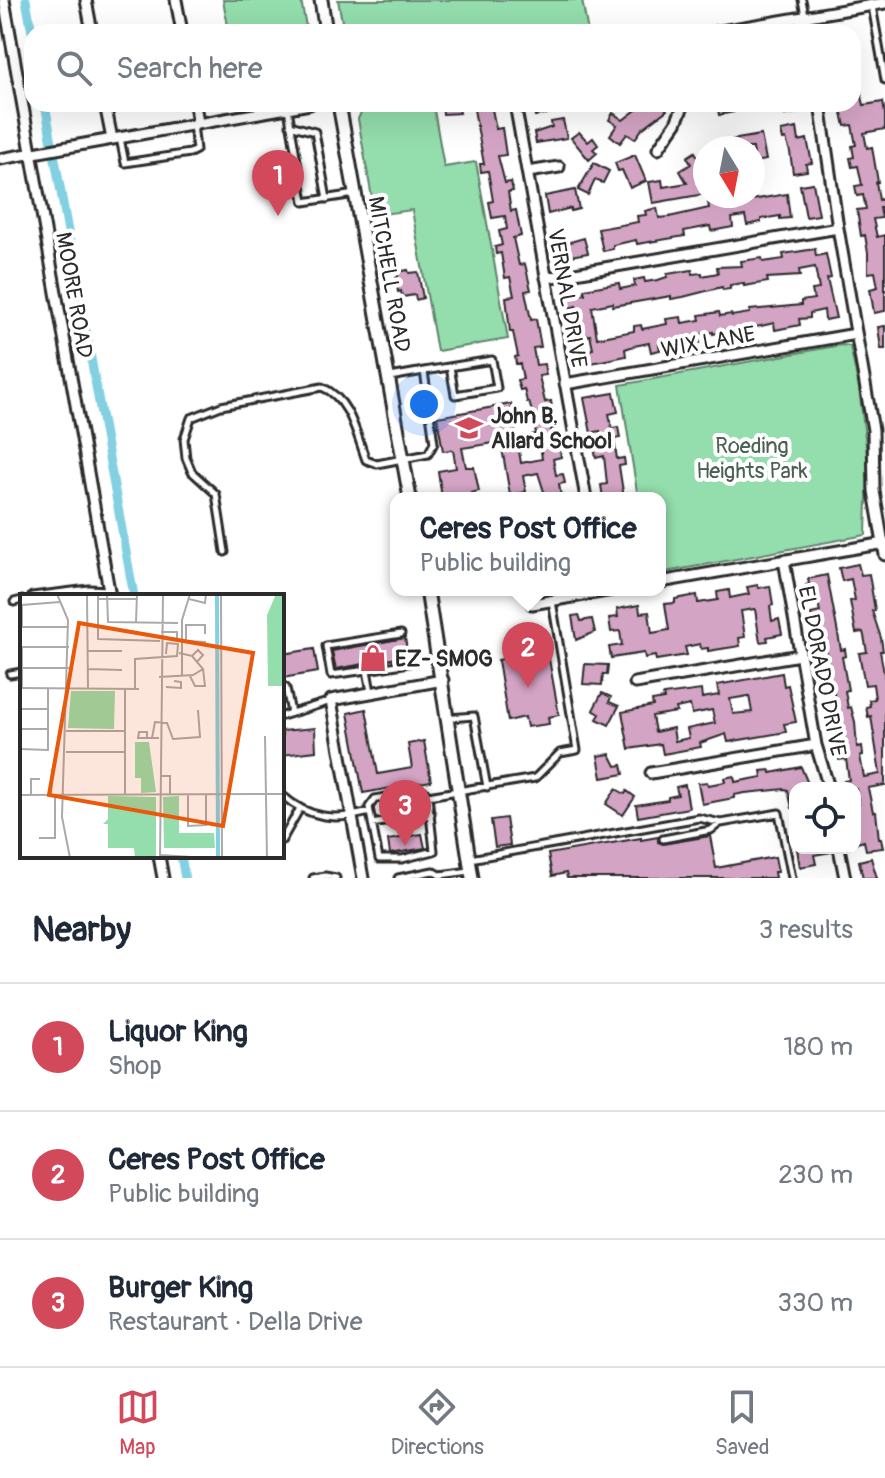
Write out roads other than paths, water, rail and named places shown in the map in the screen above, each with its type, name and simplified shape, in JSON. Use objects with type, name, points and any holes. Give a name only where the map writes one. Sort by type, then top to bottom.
[{"type":"street","name":"MOORE ROAD","points":[[4,0],[24,110]]},
{"type":"street","points":[[86,0],[90,24]]},
{"type":"street","points":[[176,0],[180,24]]},
{"type":"street","points":[[321,0],[325,24]]},
{"type":"street","points":[[760,24],[856,4],[885,3]]},
{"type":"street","points":[[805,16],[806,24]]},
{"type":"street","name":"MOORE ROAD","points":[[24,112],[109,593]]},
{"type":"street","points":[[108,112],[116,138]]},
{"type":"street","points":[[195,112],[195,124]]},
{"type":"street","points":[[0,159],[265,112]]},
{"type":"street","name":"MITCHELL ROAD","points":[[341,112],[409,492]]},
{"type":"street","name":"VERNAL DRIVE","points":[[517,112],[585,492]]},
{"type":"street","points":[[658,149],[681,112]]},
{"type":"street","points":[[821,112],[873,430],[874,491],[885,555]]},
{"type":"street","points":[[528,172],[559,167]]},
{"type":"street","points":[[546,278],[838,228]]},
{"type":"street","name":"WIX LANE","points":[[565,384],[856,334]]},
{"type":"street","points":[[666,581],[884,543]]},
{"type":"street","name":"EL DORADO DRIVE","points":[[784,560],[816,745],[827,782]]},
{"type":"street","points":[[428,596],[471,869]]},
{"type":"street","points":[[532,604],[575,596]]},
{"type":"street","points":[[635,683],[800,655]]},
{"type":"street","points":[[363,878],[331,700],[443,680]]},
{"type":"street","points":[[651,773],[816,745]]},
{"type":"street","points":[[840,854],[845,878]]},
{"type":"street","points":[[159,858],[163,878]]},
{"type":"lane","points":[[802,0],[805,16]]},
{"type":"lane","points":[[872,5],[885,80]]},
{"type":"lane","points":[[288,112],[304,202],[356,194]]},
{"type":"lane","points":[[116,138],[125,163],[180,155],[196,150],[195,124]]},
{"type":"lane","points":[[290,125],[315,132],[327,199]]},
{"type":"lane","points":[[389,377],[492,360],[497,388],[455,395],[450,367]]},
{"type":"lane","points":[[225,552],[216,494],[192,472],[186,458],[184,439],[191,418],[221,406],[322,387],[337,394],[366,460],[377,464],[428,454],[433,447],[424,371]]},
{"type":"lane","points":[[48,594],[89,589],[109,593]]},
{"type":"lane","points":[[14,602],[20,600]]},
{"type":"lane","points":[[428,796],[535,778],[560,753],[577,750],[551,600]]},
{"type":"lane","points":[[401,634],[326,646],[331,675],[409,663]]},
{"type":"lane","points":[[367,670],[371,693]]},
{"type":"lane","points":[[10,674],[20,672]]},
{"type":"lane","points":[[284,686],[291,713]]},
{"type":"lane","points":[[284,715],[331,700]]},
{"type":"lane","points":[[449,718],[474,716],[487,787]]},
{"type":"lane","points":[[423,790],[428,796],[434,851],[402,859],[379,859],[370,812],[369,807],[375,799],[423,790]]},
{"type":"lane","points":[[284,797],[299,810],[333,818],[370,812]]},
{"type":"lane","points":[[284,836],[299,810]]},
{"type":"lane","points":[[398,878],[433,871],[440,875],[471,869],[699,818],[721,823],[779,813],[792,878]]},
{"type":"lane","points":[[372,824],[431,814]]},
{"type":"lane","points":[[663,839],[711,830],[721,823]]},
{"type":"lane","points":[[313,878],[336,878]]},
{"type":"waterway","points":[[26,0],[30,24]]},
{"type":"waterway","points":[[46,112],[134,594]]},
{"type":"waterway","points":[[181,858],[185,878]]},
{"type":"place","name":"Liquor King","points":[[278,216]]},
{"type":"place","name":"John B. Allard School","points":[[469,428]]},
{"type":"place","name":"EZ- SMOG","points":[[373,658]]},
{"type":"place","name":"Ceres Post Office","points":[[528,688]]},
{"type":"place","name":"Burger King","points":[[405,846]]},
{"type":"park label","name":"Roeding Heights Park","points":[[752,458]]}]
